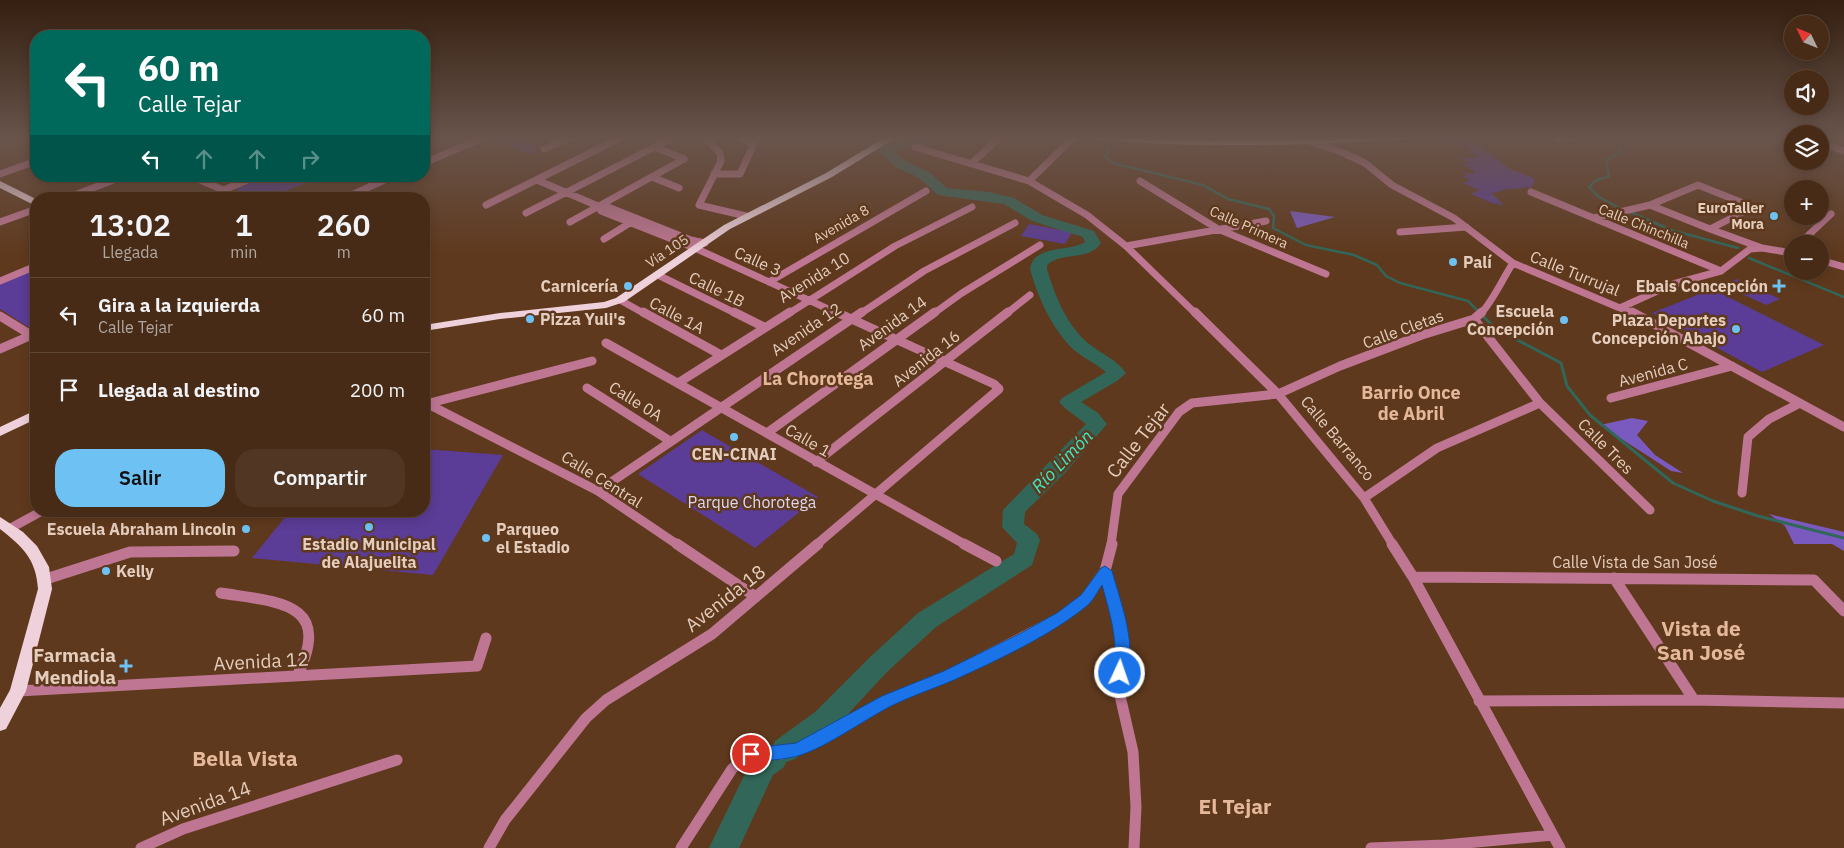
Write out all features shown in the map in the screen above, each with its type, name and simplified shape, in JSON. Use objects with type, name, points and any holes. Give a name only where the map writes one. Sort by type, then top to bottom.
[{"type":"main road","name":"Vía 105","points":[[430,327],[500,316],[606,304],[620,300],[746,216],[825,177]]},
{"type":"main road","points":[[0,184],[30,200]]},
{"type":"main road","points":[[0,432],[30,417]]},
{"type":"main road","points":[[0,724],[18,691],[45,589],[46,578],[39,558],[5,526]]},
{"type":"street","points":[[486,205],[544,177]]},
{"type":"street","points":[[526,213],[597,177]]},
{"type":"street","points":[[570,222],[652,177],[679,188]]},
{"type":"street","points":[[713,177],[699,206],[746,216]]},
{"type":"street","name":"Calle Barranco","points":[[1015,177],[1029,181],[1087,215],[1126,246],[1278,394],[1364,498],[1413,577],[1560,848]]},
{"type":"street","points":[[1029,181],[1033,177]]},
{"type":"street","name":"Calle Turrujal","points":[[1382,177],[1392,185],[1430,204],[1466,227],[1513,263],[1622,307],[1673,284],[1721,271],[1750,249],[1784,250]]},
{"type":"street","points":[[537,180],[598,206],[608,207],[638,218],[701,246]]},
{"type":"street","name":"Calle Primera","points":[[1140,181],[1218,229],[1326,274]]},
{"type":"street","points":[[82,192],[108,182]]},
{"type":"street","points":[[205,182],[228,192]]},
{"type":"street","points":[[219,192],[243,182]]},
{"type":"street","points":[[358,192],[380,182]]},
{"type":"street","points":[[1594,218],[1650,205],[1698,185],[1753,207],[1710,229]]},
{"type":"street","name":"Avenida 8","points":[[769,282],[926,191]]},
{"type":"street","name":"Calle Chinchilla","points":[[1531,192],[1721,271]]},
{"type":"street","points":[[1650,205],[1762,248]]},
{"type":"street","points":[[598,206],[601,211],[630,223],[701,246]]},
{"type":"street","name":"Avenida 10","points":[[678,383],[808,299],[895,246],[972,207]]},
{"type":"street","points":[[0,222],[30,211]]},
{"type":"street","points":[[1809,235],[1831,214]]},
{"type":"street","points":[[604,239],[638,218]]},
{"type":"street","points":[[1126,246],[1266,221]]},
{"type":"street","name":"Avenida 12","points":[[598,491],[718,407],[924,271],[1015,223]]},
{"type":"street","points":[[1400,232],[1466,227]]},
{"type":"street","name":"Avenida 14","points":[[767,433],[962,293],[1040,245]]},
{"type":"street","name":"Calle 3","points":[[701,246],[769,282],[998,387]]},
{"type":"street","points":[[1829,262],[1844,266]]},
{"type":"street","name":"Calle Cletas","points":[[1278,394],[1340,366],[1474,319],[1487,308],[1497,287],[1513,263]]},
{"type":"street","points":[[0,281],[30,268]]},
{"type":"street","name":"Calle 1B","points":[[658,275],[764,327]]},
{"type":"street","name":"Avenida 16","points":[[816,462],[1030,295]]},
{"type":"street","name":"Calle 1A","points":[[620,300],[721,355]]},
{"type":"street","points":[[1622,307],[1844,427]]},
{"type":"street","points":[[0,316],[30,332]]},
{"type":"street","name":"Calle Tres","points":[[1474,319],[1540,402],[1650,510]]},
{"type":"street","points":[[0,348],[30,337]]},
{"type":"street","name":"Calle 1","points":[[606,343],[876,496],[996,561]]},
{"type":"street","points":[[430,402],[592,361]]},
{"type":"street","name":"Avenida C","points":[[1611,398],[1732,366]]},
{"type":"street","name":"Avenida 18","points":[[489,848],[505,820],[586,718],[606,700],[712,634],[876,496],[995,393],[998,387]]},
{"type":"street","name":"Calle 0A","points":[[587,388],[670,441]]},
{"type":"street","name":"Calle Tejar","points":[[681,848],[732,769],[744,758],[758,752],[781,754],[799,749],[887,700],[949,675],[1062,617],[1086,598],[1105,571],[1110,556],[1118,494],[1179,412],[1192,403],[1278,394]]},
{"type":"street","points":[[1364,498],[1437,448],[1540,402]]},
{"type":"street","points":[[1742,493],[1748,437],[1769,419],[1800,403]]},
{"type":"street","name":"Calle Central","points":[[430,405],[547,463],[598,491],[756,597]]},
{"type":"street","points":[[5,526],[30,516]]},
{"type":"street","points":[[46,578],[130,552],[234,551]]},
{"type":"street","points":[[1105,571],[1120,624],[1122,659],[1118,687],[1132,752],[1136,807],[1134,848]]},
{"type":"street","name":"Calle Vista de San José","points":[[1413,577],[1814,580],[1844,612]]},
{"type":"street","points":[[1614,578],[1694,700]]},
{"type":"street","points":[[221,593],[279,604],[297,610],[305,618],[310,637],[309,650],[297,676]]},
{"type":"street","name":"Avenida 12","points":[[18,691],[477,666],[486,638]]},
{"type":"street","points":[[1479,701],[1694,700],[1844,703]]},
{"type":"street","name":"Avenida 14","points":[[141,848],[200,823],[397,760]]},
{"type":"street","points":[[1371,848],[1444,845],[1553,835]]},
{"type":"green space","points":[[1463,177],[1529,177],[1535,179],[1532,187],[1501,190],[1491,193],[1504,205],[1492,203],[1471,194],[1479,190],[1463,183],[1470,180]]},
{"type":"green space","points":[[252,182],[310,182],[282,192],[242,192],[235,189]]},
{"type":"green space","points":[[1029,224],[1072,232],[1065,244],[1021,236]]},
{"type":"green space","points":[[30,272],[30,328],[0,309],[0,284]]},
{"type":"green space","points":[[1737,279],[1780,299],[1766,305],[1723,285]]},
{"type":"green space","name":"Plaza Deportes Concepción Abajo","points":[[1712,289],[1824,345],[1762,372],[1652,313]]},
{"type":"green space","name":"Parque Chorotega","points":[[702,430],[818,497],[755,548],[638,474]]},
{"type":"green space","name":"Estadio Municipal de Alajuelita","points":[[430,449],[503,455],[433,575],[252,558],[285,517],[430,517]]},
{"type":"shaded area","points":[[1290,211],[1335,217],[1297,228]]},
{"type":"shaded area","points":[[1632,418],[1648,421],[1637,435],[1655,455],[1683,473],[1671,471],[1600,425]]},
{"type":"shaded area","points":[[1769,514],[1844,532],[1844,551],[1832,544],[1794,544],[1785,526]]},
{"type":"waterway","name":"Río Limón","points":[[785,750],[825,720],[878,665],[927,620],[1024,559],[1029,540],[1013,527],[1014,510],[1059,467],[1097,424],[1091,417],[1069,402],[1117,373],[1109,365],[1080,345],[1067,330],[1050,301],[1040,274],[1039,264],[1046,258],[1052,255],[1079,251],[1093,243],[1089,234],[1037,218],[1009,201],[989,196],[943,192],[926,177]]},
{"type":"waterway","points":[[1169,177],[1203,185],[1228,199],[1269,209],[1274,216],[1273,228],[1306,245],[1354,255],[1377,265],[1386,276],[1400,283],[1468,301],[1495,328],[1561,363],[1567,386],[1590,415],[1673,483],[1713,501],[1758,516],[1844,538]]},
{"type":"waterway","points":[[1607,177],[1595,181],[1589,187],[1599,197],[1621,209]]},
{"type":"waterway","points":[[1630,212],[1671,230],[1738,248]]},
{"type":"waterway","points":[[1749,258],[1844,297]]},
{"type":"waterway","name":"Río Limón","points":[[724,848],[763,766],[774,758]]},
{"type":"place","name":"EuroTaller Mora","points":[[1774,216]]},
{"type":"place","name":"Palí","points":[[1453,262]]},
{"type":"place","name":"Carnicería","points":[[628,286]]},
{"type":"place","name":"Ebais Concepción","points":[[1779,286]]},
{"type":"place","name":"Pizza Yuli's","points":[[530,319]]},
{"type":"place","name":"Escuela Concepción","points":[[1564,320]]},
{"type":"place","name":"Plaza Deportes Concepción Abajo","points":[[1736,329]]},
{"type":"place","name":"CEN-CINAI","points":[[734,437]]},
{"type":"place","name":"Estadio Municipal de Alajuelita","points":[[369,527]]},
{"type":"place","name":"Escuela Abraham Lincoln","points":[[246,529]]},
{"type":"place","name":"Parqueo el Estadio","points":[[486,538]]},
{"type":"place","name":"Kelly","points":[[106,571]]},
{"type":"place","name":"Farmacia Mendiola","points":[[126,666]]},
{"type":"district","name":"La Chorotega","points":[[818,378]]},
{"type":"district","name":"Barrio Once de Abril","points":[[1411,402]]},
{"type":"district","name":"Vista de San José","points":[[1701,640]]},
{"type":"district","name":"Bella Vista","points":[[245,758]]},
{"type":"district","name":"El Tejar","points":[[1235,806]]},
{"type":"route","points":[[751,754],[765,752],[781,754],[799,749],[887,700],[949,675],[1026,637],[1062,617],[1086,598],[1105,571],[1114,597],[1120,624],[1122,659],[1120,673]]}]
